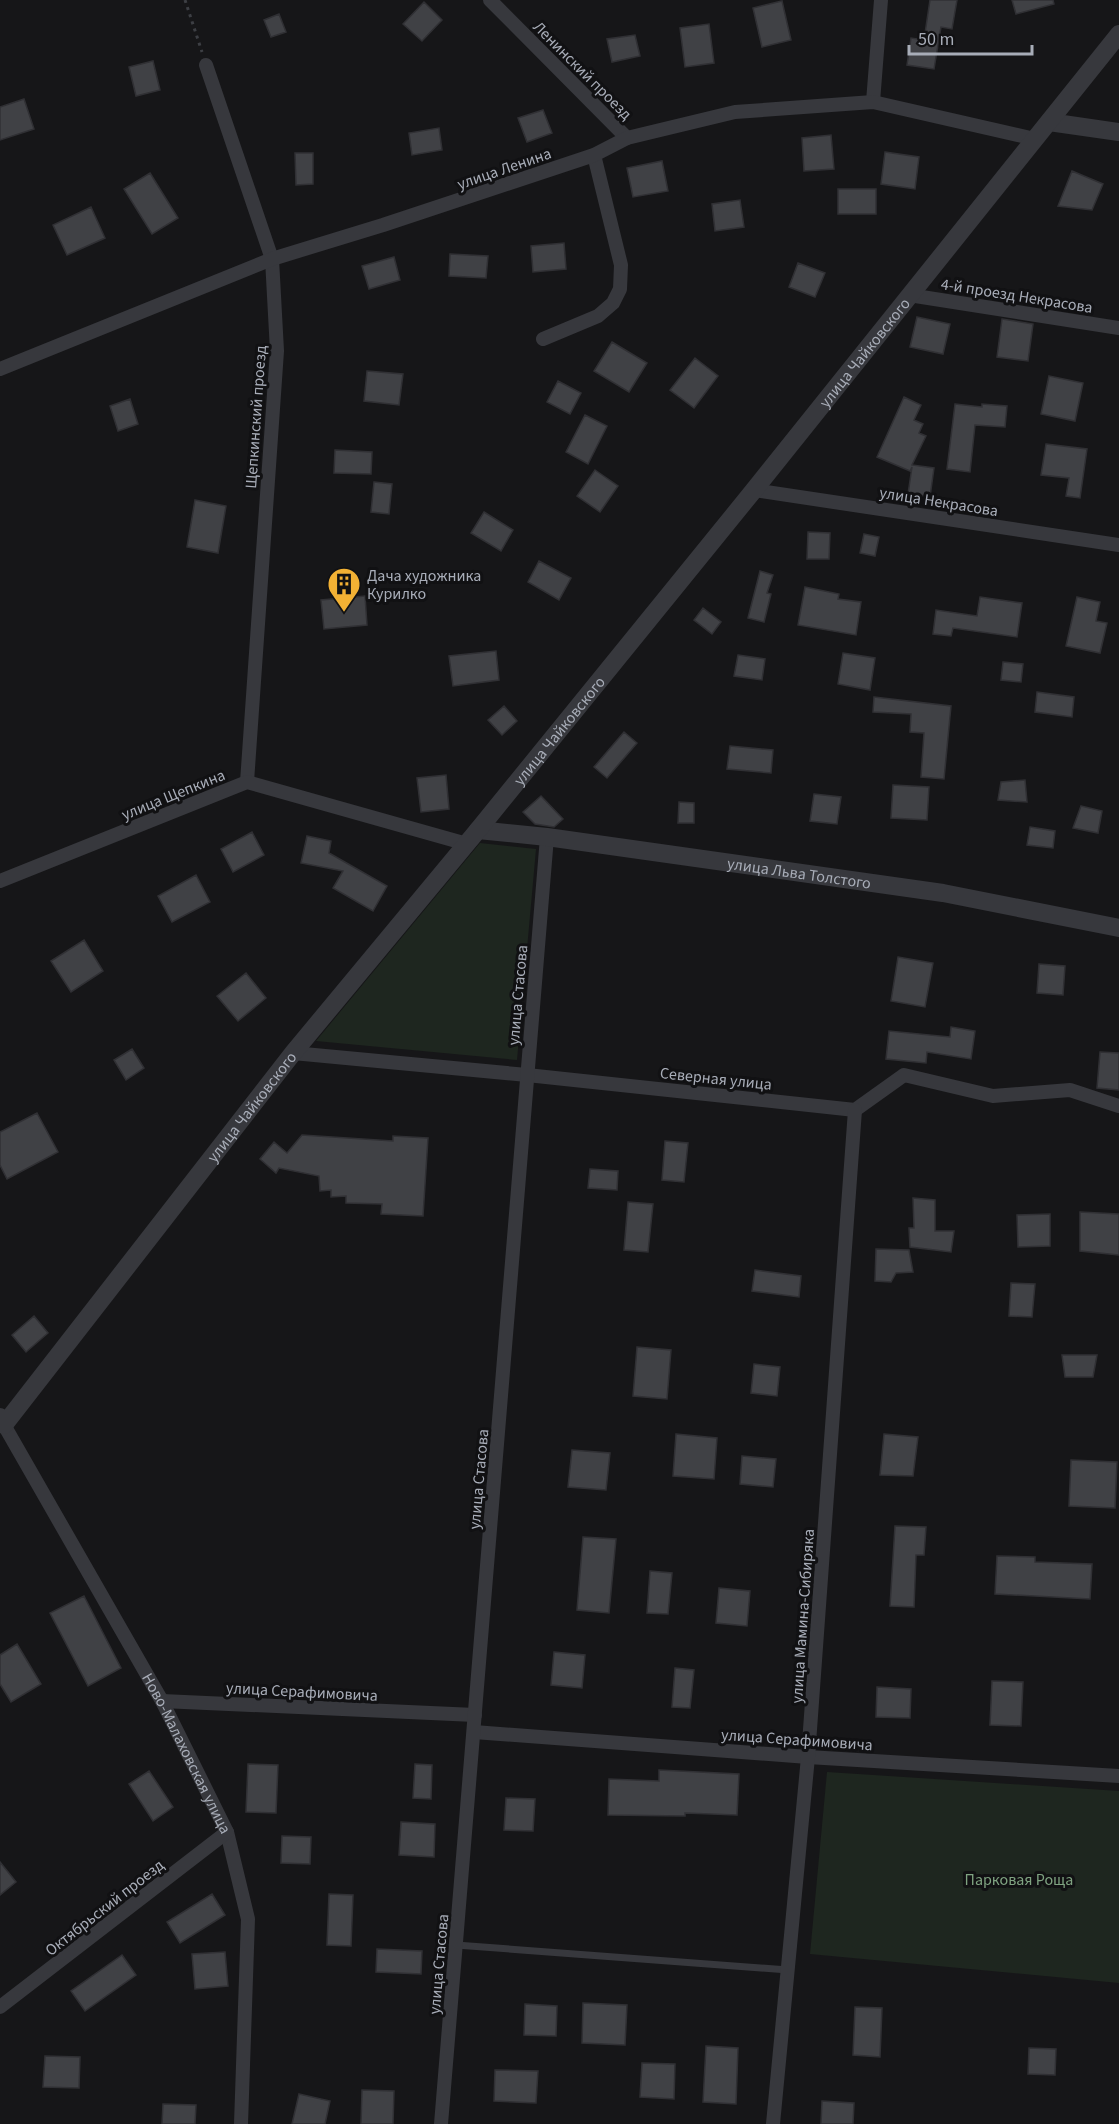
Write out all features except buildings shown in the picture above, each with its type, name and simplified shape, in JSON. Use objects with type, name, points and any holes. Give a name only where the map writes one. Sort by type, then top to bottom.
[{"type":"street","name":"Ленинский проезд","points":[[490,0],[627,138]]},
{"type":"street","points":[[873,102],[881,0]]},
{"type":"street","name":"улица Чайковского","points":[[1,1423],[293,1053],[754,490],[1119,34]]},
{"type":"street","name":"Щепкинский проезд","points":[[206,65],[272,258],[277,351],[247,782]]},
{"type":"street","name":"улица Ленина","points":[[0,369],[272,258],[383,225],[594,155],[627,138],[735,112],[873,102],[1035,139]]},
{"type":"street","points":[[1049,122],[1119,132]]},
{"type":"street","points":[[543,339],[598,316],[613,303],[620,289],[621,264],[594,155]]},
{"type":"street","name":"4-й проезд Некрасова","points":[[909,295],[1119,328]]},
{"type":"street","name":"улица Некрасова","points":[[754,490],[1119,545]]},
{"type":"street","name":"улица Щепкина","points":[[0,881],[247,782],[472,837]]},
{"type":"street","name":"улица Льва Толстого","points":[[472,837],[547,837],[943,893],[1119,928]]},
{"type":"street","name":"улица Стасова","points":[[441,2124],[547,837]]},
{"type":"street","name":"Северная улица","points":[[293,1053],[855,1110]]},
{"type":"street","points":[[855,1110],[904,1075],[993,1096],[1070,1090],[1119,1106]]},
{"type":"street","name":"улица Мамина-Сибиряка","points":[[773,2124],[808,1757],[855,1110]]},
{"type":"street","name":"Ново-Малаховская улица","points":[[1,1423],[162,1701],[227,1832],[248,1919],[241,2124]]},
{"type":"street","name":"улица Серафимовича","points":[[162,1701],[475,1715]]},
{"type":"street","name":"улица Серафимовича","points":[[474,1732],[808,1757],[1119,1776]]},
{"type":"street","name":"Октябрьский проезд","points":[[0,2007],[227,1832]]},
{"type":"lane","points":[[456,1945],[788,1970]]},
{"type":"path","points":[[185,0],[206,65]]},
{"type":"green space","points":[[480,843],[536,849],[517,1060],[316,1041]]},
{"type":"green space","name":"Парковая Роща","points":[[827,1772],[1119,1791],[1119,1983],[810,1954]]},
{"type":"place","name":"Дача художника Курилко","points":[[344,613]]}]
